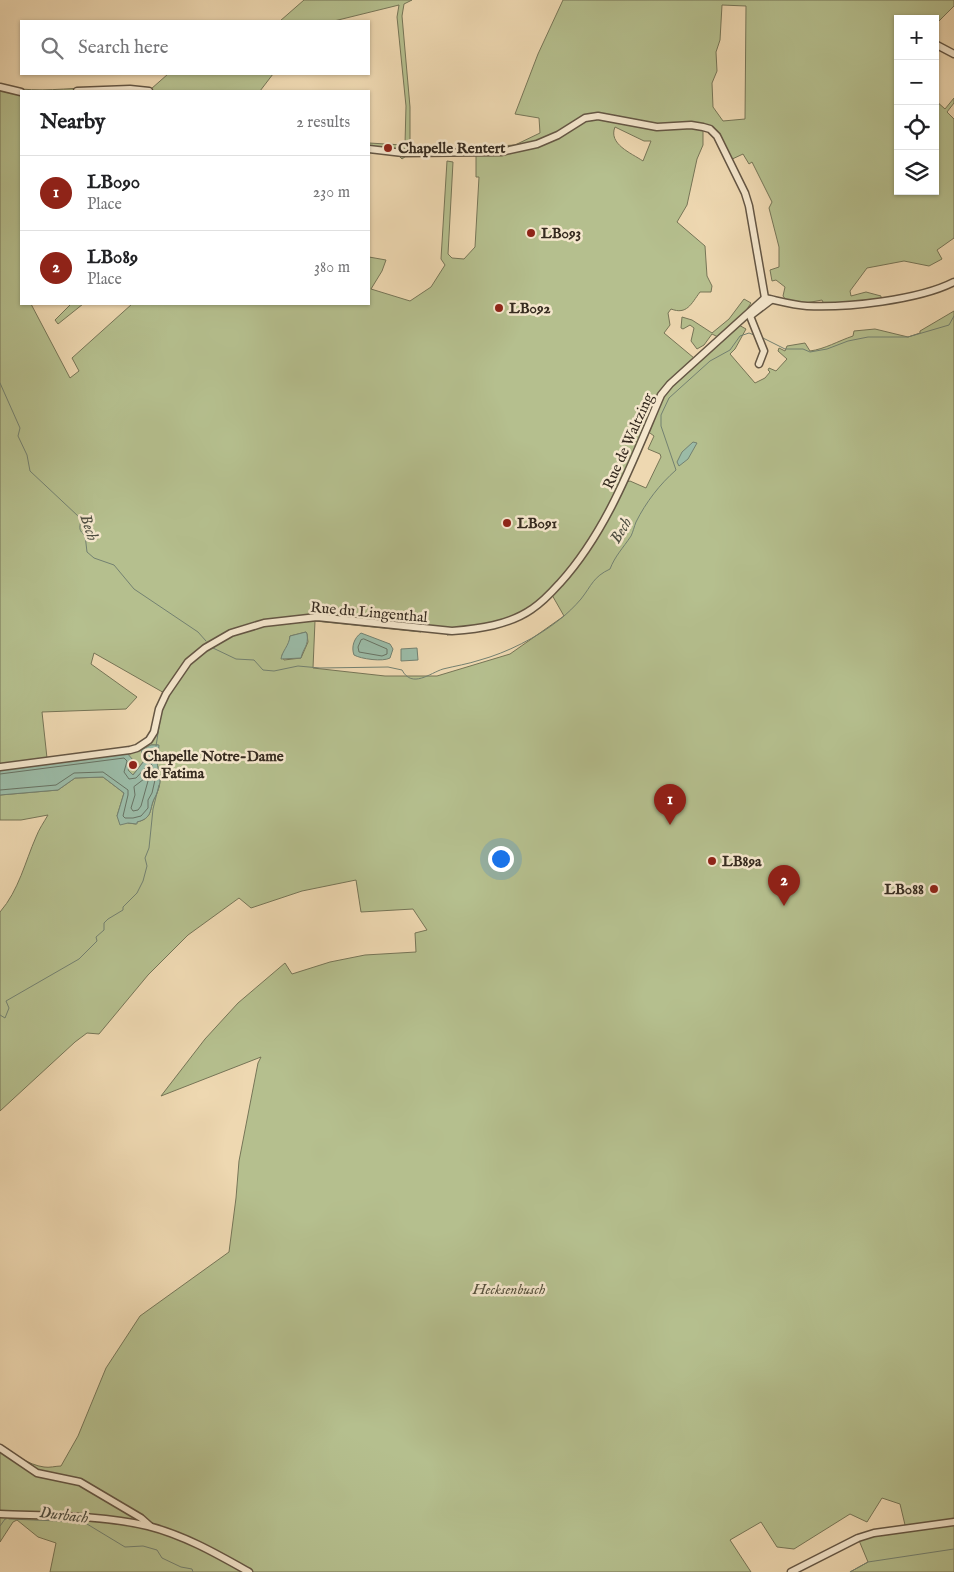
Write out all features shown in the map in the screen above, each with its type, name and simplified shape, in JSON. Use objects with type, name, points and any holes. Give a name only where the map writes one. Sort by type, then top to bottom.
[{"type":"street","points":[[939,46],[954,54]]},
{"type":"street","points":[[0,87],[20,92]]},
{"type":"street","points":[[104,90],[140,90]]},
{"type":"street","points":[[370,149],[403,153],[501,152],[537,144],[558,135],[584,118],[598,116],[657,127],[691,125],[710,129],[717,136],[745,193],[768,299]]},
{"type":"street","points":[[768,299],[807,306],[846,305],[912,296],[954,282]]},
{"type":"street","points":[[724,336],[727,336],[768,299]]},
{"type":"street","name":"Rue de Waltzing","points":[[551,594],[581,557],[615,500],[661,396],[670,384],[768,299]]},
{"type":"street","points":[[750,316],[764,351],[759,364]]},
{"type":"street","name":"Rue du Lingenthal","points":[[0,767],[130,750],[144,744],[154,732],[159,709],[166,694],[188,662],[198,652],[218,639],[245,628],[264,623],[316,617],[439,631],[471,630],[515,618],[532,609],[551,594]]},
{"type":"street","points":[[0,1448],[37,1473],[80,1482],[141,1518],[150,1526]]},
{"type":"street","points":[[0,1514],[108,1519],[150,1526],[214,1552],[249,1572]]},
{"type":"street","points":[[791,1572],[858,1538],[874,1533],[954,1522]]},
{"type":"green space","name":"Hecksenbusch","points":[[304,0],[412,0],[404,4],[402,16],[410,107],[410,145],[415,150],[482,152],[482,147],[515,145],[540,133],[539,118],[515,114],[538,54],[563,0],[954,0],[954,6],[939,21],[939,15],[894,15],[894,195],[939,195],[939,104],[945,109],[954,98],[954,103],[947,112],[954,119],[954,238],[937,250],[942,259],[929,266],[904,261],[867,268],[850,291],[851,296],[866,292],[881,296],[881,299],[824,304],[822,300],[806,303],[786,300],[783,296],[785,287],[776,280],[772,281],[770,270],[779,267],[779,247],[769,208],[772,202],[752,162],[749,164],[743,154],[728,161],[717,136],[703,127],[703,145],[697,159],[687,205],[677,222],[705,246],[707,276],[712,286],[711,292],[700,292],[688,307],[681,311],[671,309],[668,313],[670,325],[664,333],[694,358],[718,337],[712,334],[704,345],[697,349],[691,341],[694,328],[690,325],[683,329],[681,328],[682,317],[692,320],[712,333],[729,319],[744,299],[751,303],[737,324],[746,329],[735,349],[730,354],[755,383],[765,378],[770,372],[769,368],[776,371],[787,359],[778,351],[779,348],[785,351],[787,346],[805,343],[810,351],[816,350],[853,336],[854,331],[875,329],[908,337],[920,333],[920,331],[954,311],[954,1572],[850,1572],[868,1562],[858,1538],[906,1529],[900,1504],[882,1498],[867,1522],[850,1514],[794,1549],[777,1547],[761,1522],[730,1540],[751,1572],[50,1572],[56,1543],[38,1537],[17,1520],[13,1522],[0,1542],[0,1444],[32,1464],[46,1467],[61,1466],[78,1436],[106,1368],[140,1316],[229,1252],[239,1161],[258,1063],[261,1057],[161,1096],[205,1039],[238,1003],[285,963],[292,974],[330,962],[365,955],[416,952],[415,933],[427,930],[413,909],[361,912],[356,880],[302,891],[251,908],[239,898],[188,935],[148,975],[99,1034],[87,1033],[75,1042],[0,1111],[0,912],[17,885],[37,834],[48,815],[21,820],[0,820],[0,795],[58,790],[75,778],[103,777],[124,793],[117,816],[128,823],[136,824],[150,813],[160,780],[157,763],[158,745],[151,745],[144,761],[133,775],[128,770],[0,769],[0,85],[32,90],[20,90],[20,305],[32,305],[70,378],[79,371],[72,358],[131,305],[370,305],[370,257],[386,260],[382,271],[371,289],[410,301],[431,287],[445,265],[441,259],[447,161],[453,162],[448,254],[452,258],[464,259],[475,247],[479,177],[476,177],[476,155],[406,156],[402,159],[399,156],[370,151],[370,143],[405,144],[406,106],[397,17],[399,5],[338,20],[281,20]],"holes":[[[722,5],[746,6],[745,119],[723,121],[713,107],[712,83],[717,71],[716,52],[720,40]],[[615,127],[644,141],[651,141],[643,161],[618,143],[614,133]],[[646,430],[654,436],[648,449],[660,454],[661,457],[646,488],[630,481],[623,483]],[[552,595],[564,616],[510,654],[437,676],[385,676],[313,668],[315,621],[421,632],[422,629],[451,632],[447,635],[504,625],[529,613]],[[306,632],[308,642],[301,658],[284,660],[282,655],[289,645],[290,636]],[[94,653],[166,694],[149,740],[130,747],[47,758],[42,712],[126,709],[137,697],[91,664]]]},
{"type":"green space","points":[[167,75],[272,75],[261,90],[53,90],[93,88],[151,89]]},
{"type":"green space","points":[[70,305],[82,305],[58,324],[55,320]]},
{"type":"water","points":[[693,442],[697,443],[688,459],[679,466],[677,462],[682,452]]},
{"type":"water","points":[[306,632],[307,641],[301,658],[281,659],[290,636]]},
{"type":"water","points":[[361,633],[390,644],[393,649],[390,658],[372,660],[354,655],[354,643]]},
{"type":"water","points":[[417,648],[418,660],[401,661],[401,649]]},
{"type":"water","points":[[151,745],[159,745],[157,765],[160,778],[159,785],[150,813],[146,818],[137,822],[137,824],[128,823],[120,825],[117,816],[124,793],[103,777],[75,778],[58,790],[0,795],[0,769],[127,753],[133,760],[128,770],[133,775],[144,761],[141,750]]},
{"type":"waterway","name":"Bech","points":[[763,338],[785,349],[803,349],[810,352],[868,337],[908,337],[949,325],[954,316]]},
{"type":"waterway","name":"Bech","points":[[213,648],[236,659],[254,660],[263,670],[274,671],[298,666],[320,668],[388,667],[402,670],[406,676],[416,679],[443,669],[490,657],[532,638],[565,615],[581,599],[596,578],[610,569],[631,536],[636,522],[649,500],[664,481],[676,470],[661,426],[661,415],[669,398],[710,361],[730,350],[740,336],[749,333],[754,335]]},
{"type":"waterway","name":"Bech","points":[[0,383],[20,428],[18,436],[27,455],[30,471],[78,516],[81,521],[80,529],[85,535],[87,552],[94,558],[114,565],[134,589],[198,632],[206,641]]},
{"type":"waterway","points":[[165,703],[173,689]]},
{"type":"waterway","points":[[156,746],[160,721]]},
{"type":"waterway","points":[[158,770],[160,779]]},
{"type":"waterway","points":[[0,1015],[5,1018],[9,1008],[6,1001],[79,959],[97,941],[96,937],[104,930],[104,923],[123,910],[123,907],[137,893],[147,866],[145,858],[149,848],[153,809],[159,785]]},
{"type":"waterway","name":"Durbach","points":[[0,1526],[6,1519]]},
{"type":"waterway","name":"Durbach","points":[[9,1519],[87,1524],[125,1547],[143,1546],[157,1550],[162,1558],[181,1567],[192,1569],[193,1572]]},
{"type":"waterway","points":[[850,1572],[868,1562],[954,1549]]},
{"type":"place","name":"Chapelle Rentert","points":[[388,148]]},
{"type":"place","name":"LB093","points":[[531,233]]},
{"type":"place","name":"LB092","points":[[499,308]]},
{"type":"place","name":"LB091","points":[[507,523]]},
{"type":"place","name":"Chapelle Notre-Dame de Fatima","points":[[133,765]]},
{"type":"place","name":"LB090","points":[[670,825]]},
{"type":"place","name":"LB89a","points":[[712,861]]},
{"type":"place","name":"LB088","points":[[934,889]]},
{"type":"place","name":"LB089","points":[[784,906]]}]
